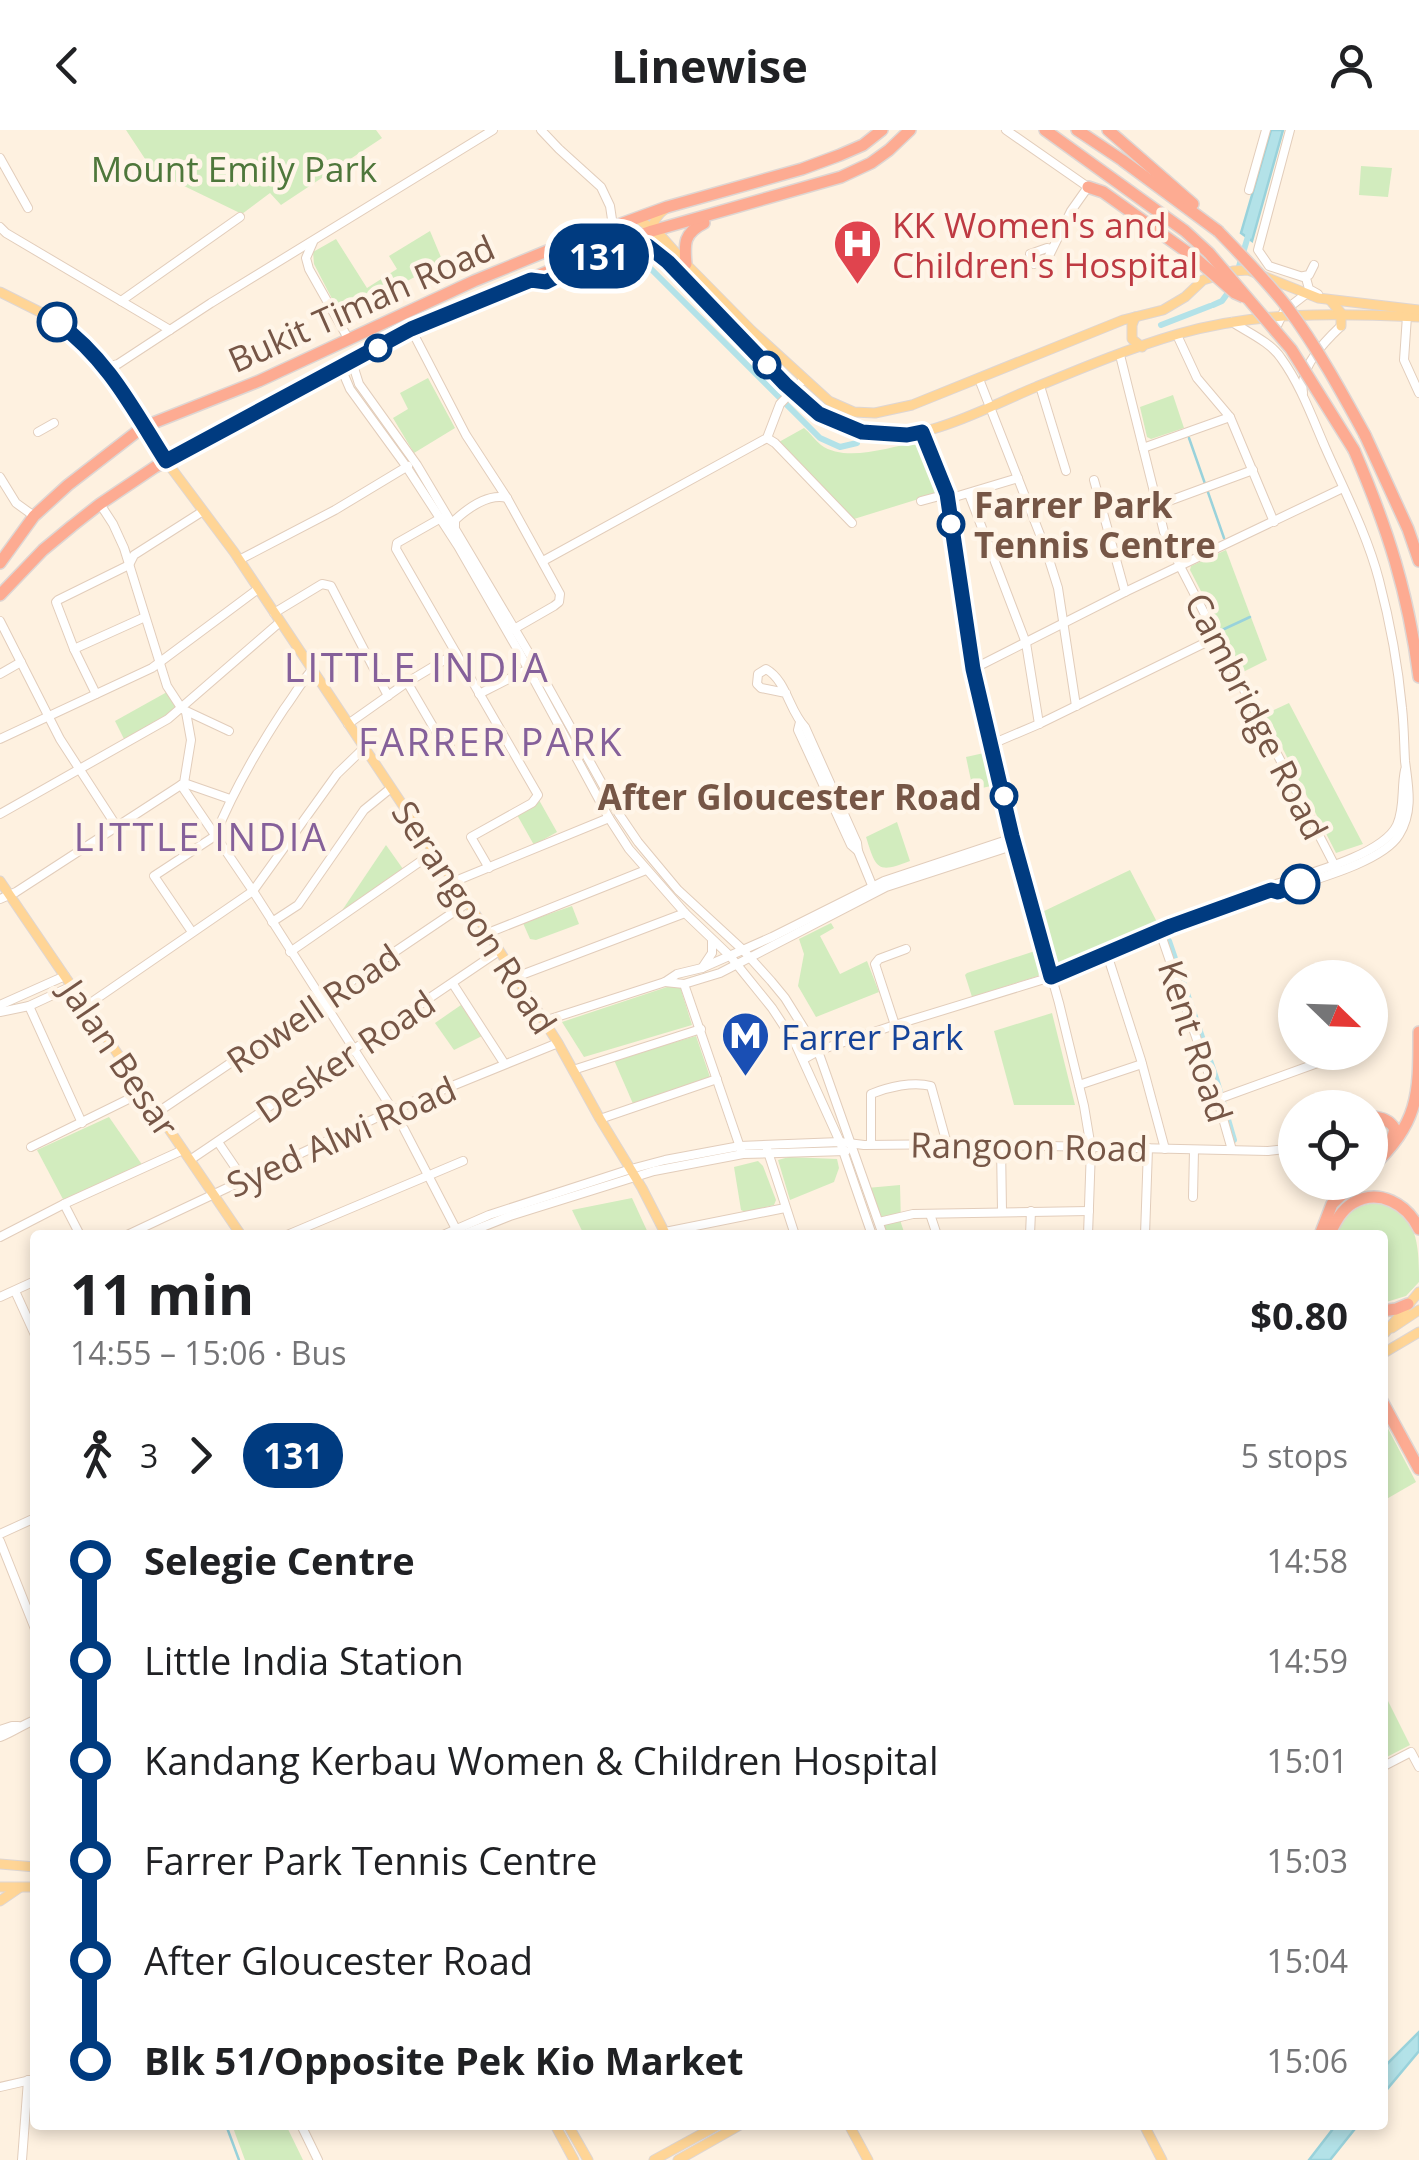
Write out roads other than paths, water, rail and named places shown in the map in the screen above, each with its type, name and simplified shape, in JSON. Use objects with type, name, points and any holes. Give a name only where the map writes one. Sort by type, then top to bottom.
[{"type":"highway","name":"Bukit Timah Road","points":[[0,563],[34,516],[144,427],[260,381],[474,282],[613,226],[802,169],[863,144],[882,130]]},
{"type":"highway","name":"Bukit Timah Road","points":[[0,595],[44,550],[100,504],[166,461],[411,329],[652,230],[858,170],[889,150],[910,130]]},
{"type":"highway","points":[[1045,130],[1185,231],[1209,253],[1291,349],[1354,450],[1388,534],[1402,579],[1419,677]]},
{"type":"highway","points":[[1077,130],[1215,228]]},
{"type":"highway","points":[[1108,130],[1182,192],[1286,307],[1315,348],[1365,435],[1419,561]]},
{"type":"highway","points":[[1088,186],[1103,192],[1194,257],[1236,293],[1248,297]]},
{"type":"highway","points":[[690,201],[694,211],[706,217]]},
{"type":"highway","points":[[686,264],[687,235],[726,211]]},
{"type":"highway","points":[[531,280],[546,282],[594,258],[635,245],[648,246],[664,259]]},
{"type":"highway","points":[[1388,1153],[1411,1118],[1416,1098],[1419,1032]]},
{"type":"highway","points":[[1388,1121],[1395,1129],[1388,1153]]},
{"type":"highway","points":[[1332,1230],[1352,1203],[1379,1197],[1398,1203],[1419,1228]]},
{"type":"highway","points":[[1322,1230],[1336,1200]]},
{"type":"highway","points":[[1388,1310],[1413,1307]]},
{"type":"highway","points":[[1388,1413],[1419,1468]]},
{"type":"main road","points":[[667,207],[658,214],[652,230],[652,238],[664,259],[791,393],[819,414],[860,432],[922,432],[1142,347],[1232,322],[1311,313],[1419,313]]},
{"type":"main road","points":[[637,218],[660,236],[804,379],[829,401],[854,412],[894,410],[979,380],[1123,320],[1163,310],[1203,280],[1230,272],[1248,270],[1306,294],[1419,313]]},
{"type":"main road","name":"Serangoon Road","points":[[0,292],[52,318],[83,341],[106,368],[201,512],[239,560],[516,977],[558,1043],[663,1230]]},
{"type":"main road","points":[[1333,300],[1341,326]]},
{"type":"main road","points":[[1341,326],[1356,313]]},
{"type":"main road","points":[[1135,318],[1132,339],[1142,347]]},
{"type":"main road","points":[[860,432],[858,421],[864,412]]},
{"type":"main road","name":"Jalan Besar","points":[[1,884],[5,897],[86,1006],[238,1230]]},
{"type":"main road","points":[[1388,1330],[1413,1307],[1419,1292]]},
{"type":"main road","points":[[1388,1350],[1419,1332]]},
{"type":"main road","points":[[0,1864],[30,1867]]},
{"type":"main road","points":[[0,1900],[22,1886]]},
{"type":"main road","points":[[0,1887],[30,1887]]},
{"type":"main road","points":[[558,2130],[574,2160]]},
{"type":"main road","points":[[571,2130],[588,2160]]},
{"type":"main road","points":[[654,2160],[709,2130]]},
{"type":"main road","points":[[678,2160],[731,2130]]},
{"type":"main road","points":[[852,2130],[868,2160]]},
{"type":"main road","points":[[1147,2130],[1162,2160]]},
{"type":"street","points":[[106,368],[494,130]]},
{"type":"street","points":[[542,130],[601,186],[613,226]]},
{"type":"street","points":[[1006,130],[1088,186],[1051,249]]},
{"type":"street","points":[[1249,190],[1266,130]]},
{"type":"street","points":[[1290,130],[1258,250],[1269,266],[1307,278],[1309,288],[1333,300]]},
{"type":"street","points":[[0,158],[28,208]]},
{"type":"street","points":[[121,301],[240,217]]},
{"type":"street","points":[[0,226],[170,330]]},
{"type":"street","points":[[313,242],[306,258],[308,269],[349,340]]},
{"type":"street","points":[[278,262],[299,262],[308,269]]},
{"type":"street","points":[[1300,275],[1309,275],[1314,266]]},
{"type":"street","points":[[1268,345],[1284,311],[1306,294]]},
{"type":"street","points":[[1407,316],[1404,360],[1419,393]]},
{"type":"street","points":[[804,1059],[895,1025],[1051,977],[1271,890],[1278,892],[1336,867],[1368,860],[1397,839],[1407,816],[1410,781],[1402,706],[1390,631],[1364,534],[1280,357],[1232,322]]},
{"type":"street","points":[[1305,403],[1303,377],[1326,340],[1341,326]]},
{"type":"street","points":[[411,329],[466,435],[507,498],[558,590],[560,598],[526,626],[518,644]]},
{"type":"street","points":[[1177,335],[1197,378],[1230,417],[1274,522]]},
{"type":"street","name":"Cambridge Road","points":[[1120,355],[1164,532],[1336,867]]},
{"type":"street","points":[[347,365],[406,466],[455,527],[514,629]]},
{"type":"street","points":[[543,561],[767,438],[780,404],[804,379]]},
{"type":"street","points":[[979,380],[1058,588],[1076,706]]},
{"type":"street","points":[[1040,386],[1066,471]]},
{"type":"street","points":[[376,417],[417,465],[518,644],[638,842],[678,890],[743,950],[785,998],[818,1052],[871,1230]]},
{"type":"street","points":[[1143,448],[1230,417]]},
{"type":"street","points":[[38,432],[54,422]]},
{"type":"street","points":[[922,432],[947,496],[973,669],[1014,842],[1079,1083],[1091,1148],[1088,1230]]},
{"type":"street","points":[[767,438],[852,523]]},
{"type":"street","points":[[239,560],[335,510],[406,466],[417,465]]},
{"type":"street","points":[[1158,505],[1253,470]]},
{"type":"street","points":[[921,501],[969,494],[1018,478]]},
{"type":"street","points":[[1,479],[20,508],[34,516]]},
{"type":"street","points":[[1094,480],[1124,592]]},
{"type":"street","points":[[973,669],[1344,488]]},
{"type":"street","points":[[969,494],[1026,643],[1039,724]]},
{"type":"street","points":[[455,527],[455,520],[470,508],[494,496],[507,498]]},
{"type":"street","points":[[100,504],[130,562],[165,683],[184,710],[191,740],[183,784],[394,1110],[457,1230]]},
{"type":"street","points":[[96,694],[56,606],[58,600],[130,562],[201,512]]},
{"type":"street","points":[[443,514],[396,544],[396,549],[538,795],[532,803],[472,835],[470,839],[489,868]]},
{"type":"street","points":[[0,814],[184,710],[277,618],[322,584],[329,585],[388,696]]},
{"type":"street","points":[[0,740],[158,664],[258,589]]},
{"type":"street","points":[[504,612],[524,622]]},
{"type":"street","points":[[74,649],[145,617]]},
{"type":"street","points":[[518,644],[512,636],[514,629],[534,619]]},
{"type":"street","points":[[0,621],[78,770],[117,827]]},
{"type":"street","points":[[992,744],[1217,637]]},
{"type":"street","points":[[348,724],[456,653]]},
{"type":"street","points":[[0,674],[21,662]]},
{"type":"street","points":[[479,694],[532,667]]},
{"type":"street","points":[[532,667],[610,818],[646,870],[730,956],[772,1008],[804,1059],[848,1147],[882,1230]]},
{"type":"street","points":[[190,934],[154,876],[216,836],[230,800],[269,732],[312,670]]},
{"type":"street","points":[[408,682],[438,735],[450,744]]},
{"type":"street","points":[[786,693],[858,843],[874,889]]},
{"type":"street","points":[[184,710],[230,731]]},
{"type":"street","points":[[86,1006],[253,891],[337,774],[364,748]]},
{"type":"street","points":[[183,784],[230,800]]},
{"type":"street","points":[[5,897],[183,784]]},
{"type":"street","points":[[272,922],[298,905],[364,810],[391,788]]},
{"type":"street","points":[[453,882],[610,818]]},
{"type":"street","points":[[544,1022],[665,982],[677,974],[773,940],[874,889],[1014,842]]},
{"type":"street","points":[[290,952],[434,852]]},
{"type":"street","points":[[488,934],[646,870]]},
{"type":"street","name":"Rowell Road","points":[[158,1112],[467,902]]},
{"type":"street","points":[[516,977],[685,913]]},
{"type":"street","points":[[719,928],[743,940],[773,940]]},
{"type":"street","name":"Kent Road","points":[[1160,932],[1223,1098],[1232,1150]]},
{"type":"street","points":[[702,968],[712,953],[712,939]]},
{"type":"street","points":[[665,982],[684,984],[738,966],[773,940]]},
{"type":"street","points":[[770,981],[764,957],[773,940]]},
{"type":"street","points":[[895,1025],[875,964],[906,949]]},
{"type":"street","name":"Desker Road","points":[[190,1160],[499,951]]},
{"type":"street","points":[[1107,954],[1165,1148]]},
{"type":"street","points":[[1,1008],[65,976]]},
{"type":"street","points":[[453,984],[504,1063]]},
{"type":"street","points":[[684,984],[741,1150]]},
{"type":"street","points":[[1,1008],[30,1006],[72,986]]},
{"type":"street","points":[[30,1006],[82,1123]]},
{"type":"street","points":[[573,1070],[701,1029]]},
{"type":"street","name":"Syed Alwi Road","points":[[138,1230],[394,1110],[558,1043]]},
{"type":"street","points":[[1079,1083],[1141,1062]]},
{"type":"street","points":[[1223,1098],[1299,1070]]},
{"type":"street","points":[[600,1119],[717,1079]]},
{"type":"street","points":[[868,1145],[871,1094],[890,1087],[924,1084],[930,1085],[947,1144]]},
{"type":"street","points":[[31,1147],[145,1091]]},
{"type":"street","points":[[218,1142],[237,1170]]},
{"type":"street","name":"Rangoon Road","points":[[468,1230],[633,1172],[741,1150],[947,1144],[1278,1150]]},
{"type":"street","points":[[1001,1145],[1002,1211]]},
{"type":"street","points":[[1145,1230],[1148,1148]]},
{"type":"street","points":[[767,1149],[793,1230]]},
{"type":"street","points":[[0,1237],[183,1150]]},
{"type":"street","name":"Rangoon Road","points":[[1193,1197],[1194,1150]]},
{"type":"street","points":[[299,1230],[463,1161]]},
{"type":"street","points":[[64,1204],[77,1230]]},
{"type":"street","points":[[679,1230],[785,1208]]},
{"type":"street","points":[[1030,1230],[1031,1211]]},
{"type":"street","points":[[879,1222],[913,1214],[1089,1211]]},
{"type":"street","points":[[930,1214],[935,1230]]},
{"type":"street","points":[[0,1296],[30,1284]]},
{"type":"street","points":[[15,1291],[30,1315]]},
{"type":"street","points":[[30,1521],[0,1537],[30,1616]]},
{"type":"street","points":[[22,1594],[30,1608]]},
{"type":"street","points":[[0,1734],[30,1722]]},
{"type":"street","points":[[1388,1763],[1411,1752],[1419,1766]]},
{"type":"street","points":[[0,2087],[30,2079]]},
{"type":"street","points":[[22,2160],[30,2088]]},
{"type":"street","points":[[303,2130],[318,2160]]},
{"type":"water","points":[[1271,130],[1283,130],[1252,241],[1241,233]]},
{"type":"water","points":[[1419,2032],[1419,2051],[1388,2088],[1388,2063]]},
{"type":"water","points":[[1332,2130],[1354,2130],[1330,2160],[1309,2160]]},
{"type":"waterway","points":[[1237,273],[1249,233]]},
{"type":"waterway","points":[[635,253],[820,438],[840,447],[857,443]]},
{"type":"waterway","points":[[1213,305],[1230,290]]},
{"type":"waterway","points":[[1161,325],[1210,306]]},
{"type":"waterway","points":[[1189,438],[1224,538]]},
{"type":"waterway","points":[[1222,630],[1250,617]]},
{"type":"waterway","points":[[1169,941],[1234,1140]]},
{"type":"waterway","points":[[228,2130],[239,2160]]},
{"type":"place","name":"KK Women's and Children's Hospital","points":[[857,286]]},
{"type":"place","name":"Farrer Park Tennis Centre","points":[[951,524]]},
{"type":"place","name":"After Gloucester Road","points":[[1004,796]]},
{"type":"place","name":"Farrer Park","points":[[746,1078]]},
{"type":"district","name":"LITTLE INDIA","points":[[417,666]]},
{"type":"district","name":"FARRER PARK","points":[[491,741]]},
{"type":"district","name":"LITTLE INDIA","points":[[201,836]]},
{"type":"park label","name":"Mount Emily Park","points":[[234,168]]}]
